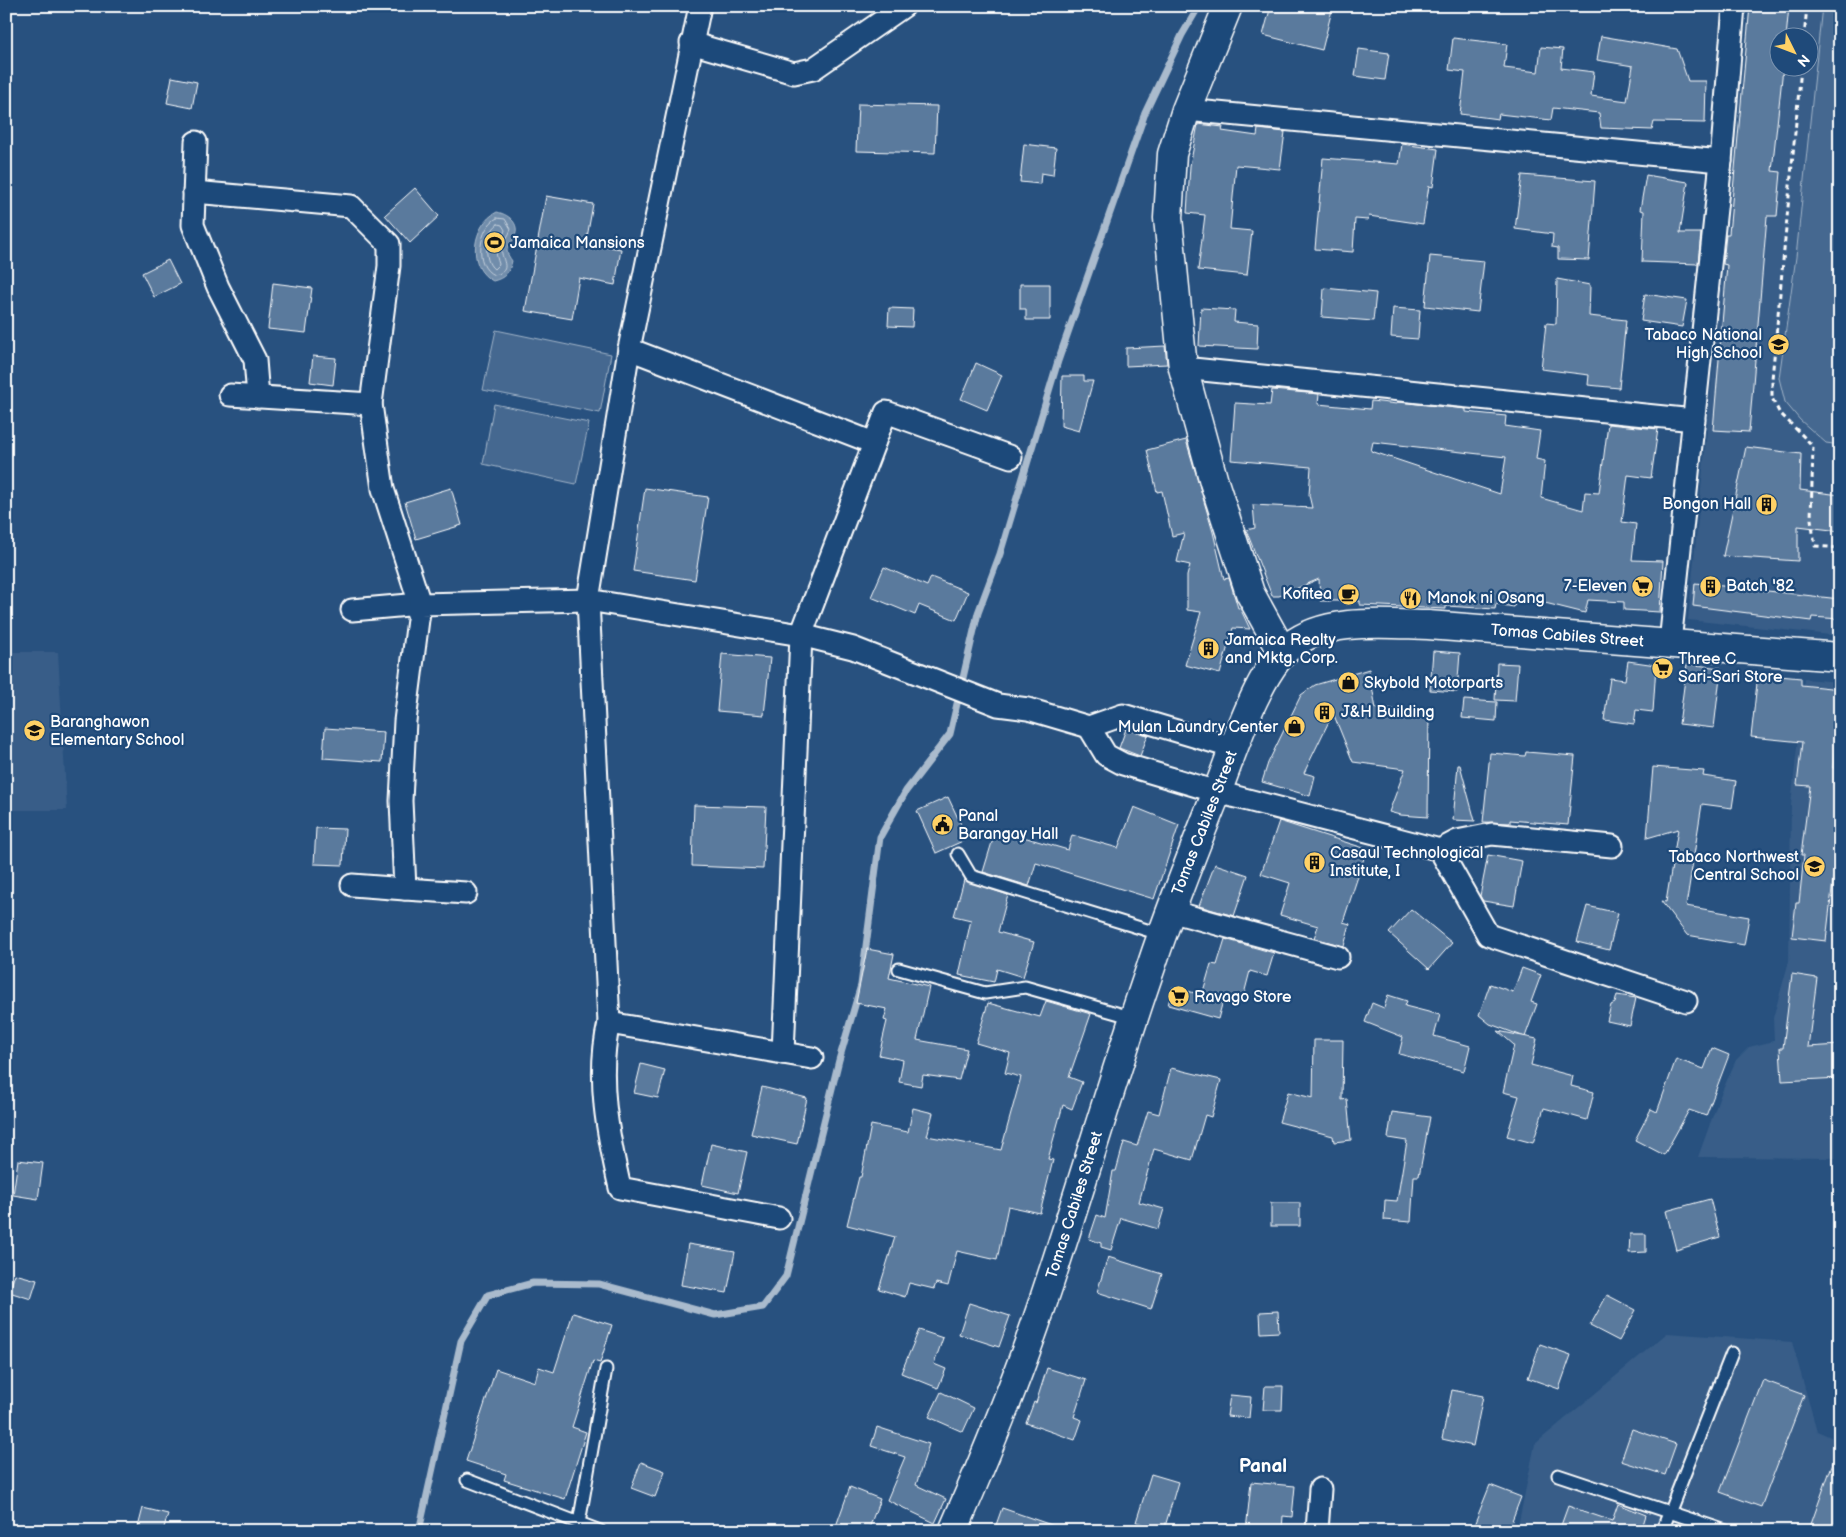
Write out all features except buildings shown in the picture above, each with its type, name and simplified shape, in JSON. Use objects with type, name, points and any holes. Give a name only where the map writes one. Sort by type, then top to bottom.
[{"type":"main road","points":[[1228,6],[1186,110],[1172,154],[1168,218],[1183,368],[1214,482],[1250,593],[1283,653]]},
{"type":"main road","name":"Tomas Cabiles Street","points":[[953,1531],[1001,1420],[1027,1350],[1134,1018],[1167,923],[1234,748],[1267,676],[1283,653],[1302,638],[1319,632],[1339,626],[1378,624],[1428,625],[1840,657]]},
{"type":"street","points":[[700,6],[629,349],[588,600],[609,1023],[604,1045],[605,1108],[620,1188],[779,1218]]},
{"type":"street","points":[[691,43],[794,72],[813,69],[904,6]]},
{"type":"street","points":[[1670,643],[1721,162],[1734,6]]},
{"type":"street","points":[[1186,110],[1721,162]]},
{"type":"street","points":[[196,142],[193,225],[218,287],[254,360],[258,397]]},
{"type":"street","points":[[194,192],[351,206],[389,244],[389,266],[371,404],[383,489],[420,604],[404,730],[401,801],[405,889]]},
{"type":"street","points":[[629,349],[874,443]]},
{"type":"street","points":[[1183,368],[1694,420]]},
{"type":"street","points":[[230,395],[371,404]]},
{"type":"street","points":[[783,1053],[801,635],[874,443],[886,412],[1011,457]]},
{"type":"street","points":[[352,610],[420,604],[588,600],[801,635],[852,648],[998,705],[1028,709],[1089,728],[1122,715],[1234,748]]},
{"type":"street","points":[[1089,728],[1106,755],[1123,764],[1217,792],[1440,850],[1457,841],[1492,834],[1612,846]]},
{"type":"street","points":[[1440,850],[1488,935],[1686,1001]]},
{"type":"street","points":[[352,885],[466,893]]},
{"type":"street","points":[[1167,923],[1338,957]]},
{"type":"street","points":[[609,1023],[812,1058]]},
{"type":"street","points":[[1317,1531],[1320,1489]]},
{"type":"lane","points":[[958,854],[971,876],[1167,923]]},
{"type":"lane","points":[[899,969],[986,993],[1025,987],[1134,1018]]},
{"type":"lane","points":[[1662,1531],[1732,1353]]},
{"type":"lane","points":[[579,1523],[606,1369]]},
{"type":"lane","points":[[1558,1475],[1670,1510],[1726,1531]]},
{"type":"lane","points":[[467,1480],[600,1531]]},
{"type":"path","points":[[1805,28],[1807,6]]},
{"type":"path","points":[[1800,78],[1772,380],[1772,398],[1779,412],[1813,446],[1811,519],[1815,546],[1840,548]]},
{"type":"shaded area","name":"Tabaco National High School","points":[[1749,6],[1840,6],[1840,636],[1688,620]]},
{"type":"shaded area","points":[[1822,6],[1840,6],[1840,445],[1826,443],[1800,420],[1785,402],[1779,378],[1796,257],[1815,78],[1818,78],[1818,45]]},
{"type":"shaded area","points":[[496,330],[611,354],[600,413],[483,390]]},
{"type":"shaded area","points":[[494,404],[589,423],[576,484],[483,464]]},
{"type":"shaded area","name":"Baranghawon Elementary School","points":[[6,652],[58,652],[67,810],[6,810]]},
{"type":"shaded area","name":"Tabaco Northwest Central School","points":[[1804,679],[1840,682],[1840,1158],[1698,1157],[1720,1096],[1736,1060],[1749,1047],[1774,1041],[1773,1018],[1789,961],[1791,805]]},
{"type":"shaded area","points":[[1667,1333],[1792,1342],[1817,1431],[1840,1441],[1840,1531],[1517,1531],[1535,1444]]},
{"type":"water","name":"Jamaica Mansions","points":[[497,212],[511,218],[516,226],[516,230],[513,240],[507,249],[512,261],[509,269],[503,277],[493,281],[484,275],[479,266],[476,257],[476,246],[482,226]]},
{"type":"waterway","points":[[419,1531],[461,1341],[488,1295],[533,1283],[599,1284],[715,1315],[763,1307],[786,1276],[839,1060],[861,985],[880,837],[906,791],[950,734],[978,613],[1000,554],[1058,361],[1145,113],[1182,35],[1199,6]]},
{"type":"place","name":"Jamaica Mansions","points":[[494,243]]},
{"type":"place","name":"Tabaco National High School","points":[[1778,344]]},
{"type":"place","name":"Bongon Hall","points":[[1767,504]]},
{"type":"place","name":"7-Eleven","points":[[1643,586]]},
{"type":"place","name":"Batch '82","points":[[1710,586]]},
{"type":"place","name":"Kofitea","points":[[1348,594]]},
{"type":"place","name":"Manok ni Osang","points":[[1411,598]]},
{"type":"place","name":"Jamaica Realty and Mktg. Corp.","points":[[1209,649]]},
{"type":"place","name":"Three C Sari-Sari Store","points":[[1662,668]]},
{"type":"place","name":"Skybold Motorparts","points":[[1348,683]]},
{"type":"place","name":"J&H Building","points":[[1325,712]]},
{"type":"place","name":"Mulan Laundry Center","points":[[1294,727]]},
{"type":"place","name":"Baranghawon Elementary School","points":[[34,731]]},
{"type":"place","name":"Panal Barangay Hall","points":[[942,825]]},
{"type":"place","name":"Casaul Technological Institute, I","points":[[1314,862]]},
{"type":"place","name":"Tabaco Northwest Central School","points":[[1815,866]]},
{"type":"place","name":"Ravago Store","points":[[1178,997]]},
{"type":"district","name":"Panal","points":[[1263,1466]]}]
